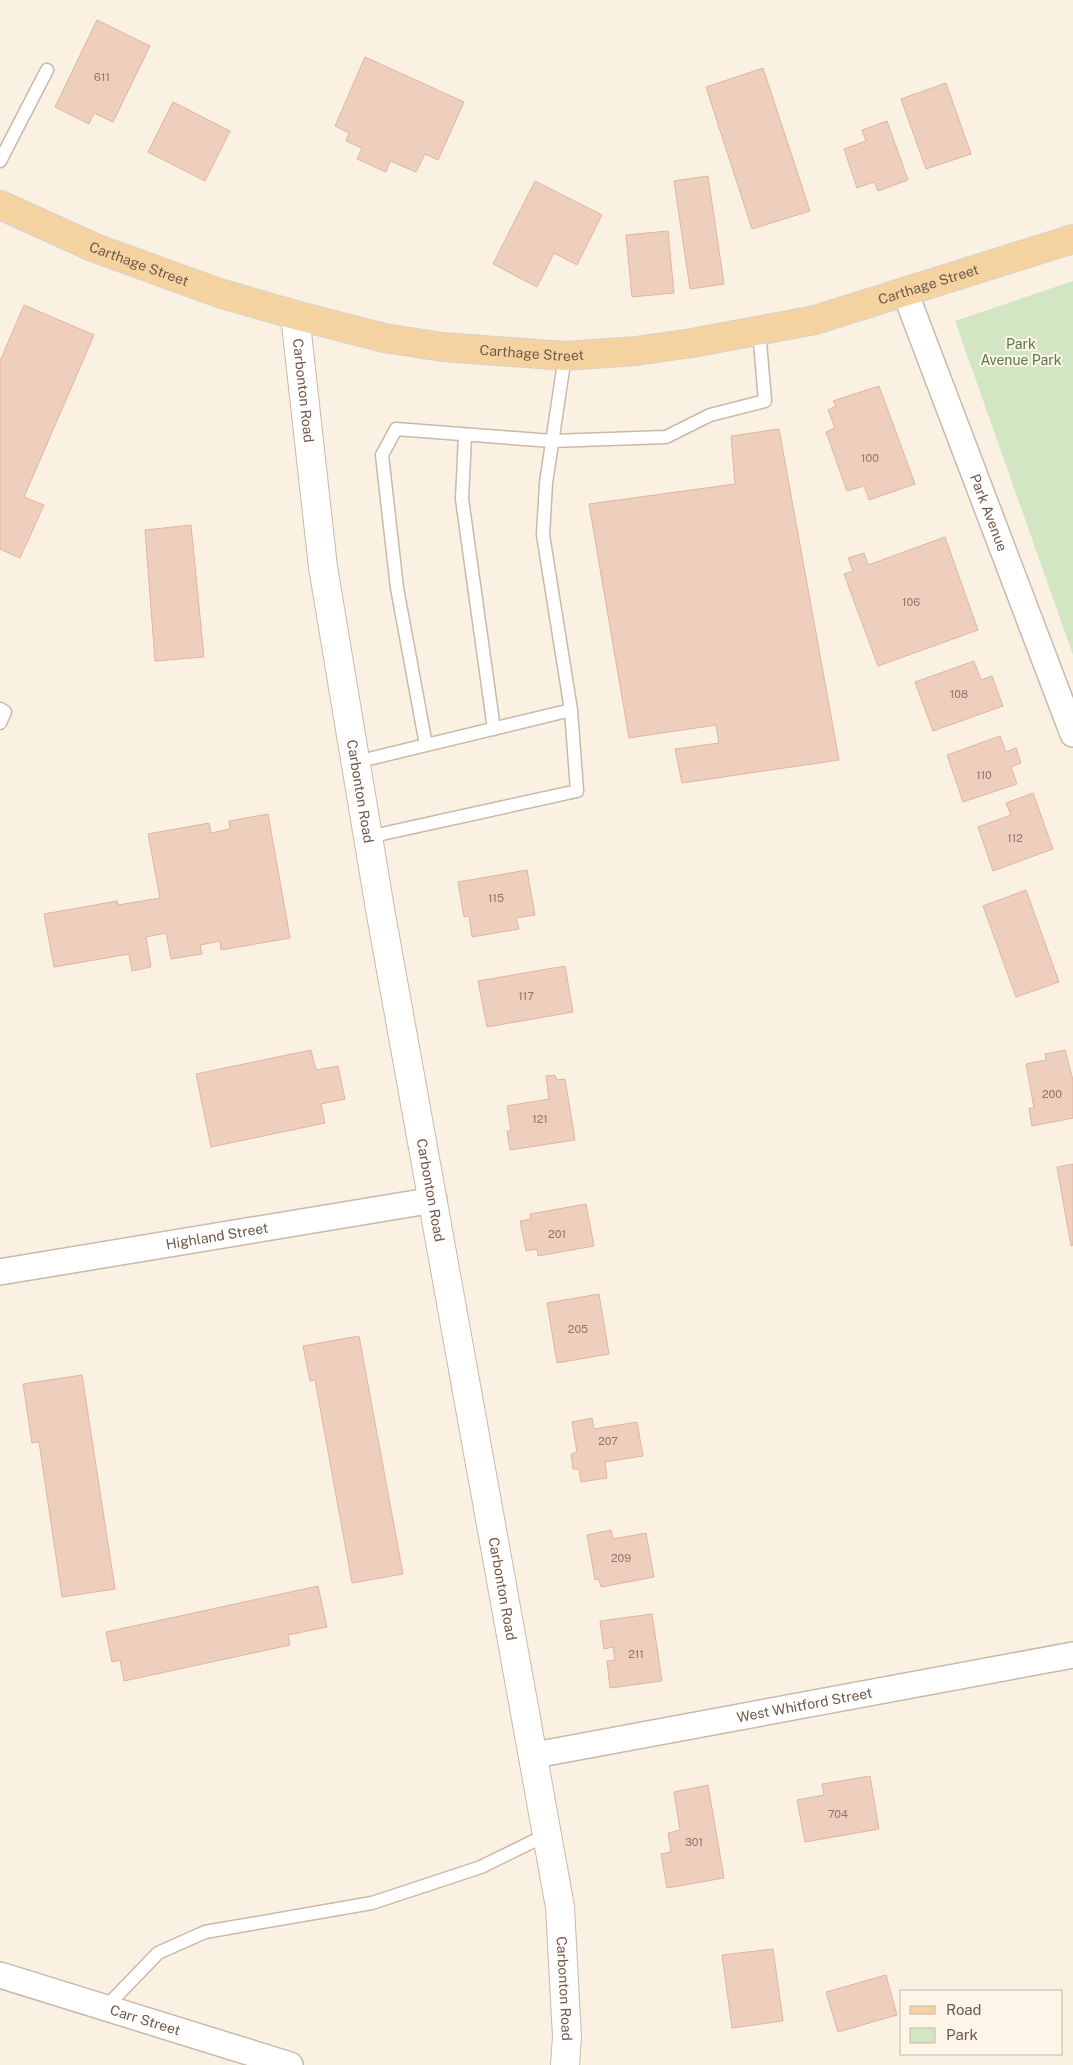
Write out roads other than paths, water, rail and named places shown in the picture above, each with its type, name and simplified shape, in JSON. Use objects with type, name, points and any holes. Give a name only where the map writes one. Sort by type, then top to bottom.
[{"type":"main road","name":"Carthage Street","points":[[2,211],[219,294],[384,338],[442,347],[565,356],[636,351],[815,320],[1073,239]]},
{"type":"street","name":"Park Avenue","points":[[905,292],[1073,734]]},
{"type":"street","name":"Carbonton Road","points":[[295,315],[323,567],[368,837],[535,1755],[560,1907],[567,2037],[565,2065]]},
{"type":"street","name":"Highland Street","points":[[0,1272],[434,1200]]},
{"type":"street","name":"West Whitford Street","points":[[535,1755],[1073,1654]]},
{"type":"street","name":"Carr Street","points":[[0,1976],[290,2065]]},
{"type":"lane","points":[[0,161],[47,70]]},
{"type":"lane","points":[[426,746],[397,588],[382,455],[396,429],[465,436],[552,441],[666,437],[710,415],[765,401],[759,330]]},
{"type":"lane","points":[[368,837],[577,792],[570,710],[542,535],[552,441],[565,356]]},
{"type":"lane","points":[[465,436],[462,499],[494,729]]},
{"type":"lane","points":[[0,709],[5,712],[0,723]]},
{"type":"lane","points":[[356,762],[570,710]]},
{"type":"lane","points":[[105,2008],[158,1953],[205,1932],[372,1903],[481,1867],[548,1834]]},
{"type":"park label","name":"Park Avenue Park","points":[[1021,352]]}]
